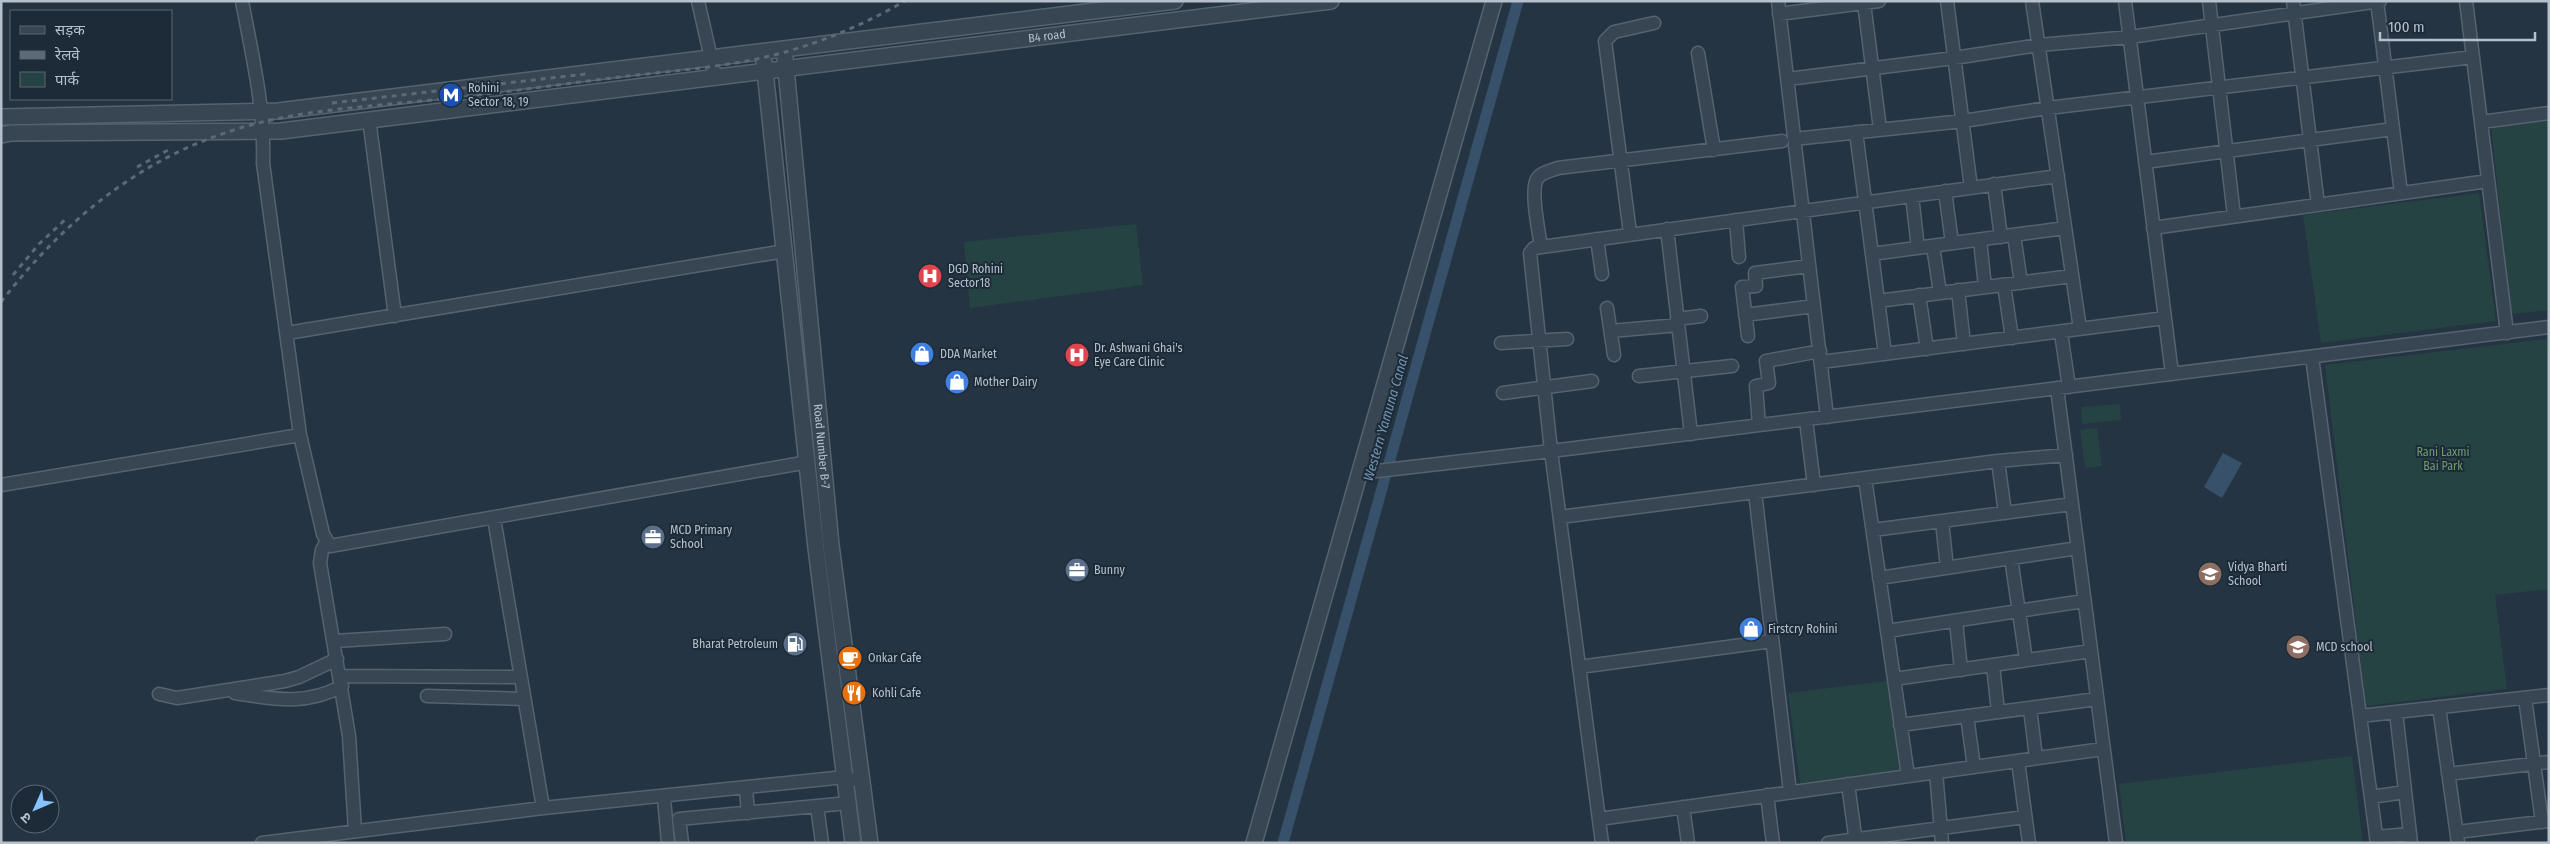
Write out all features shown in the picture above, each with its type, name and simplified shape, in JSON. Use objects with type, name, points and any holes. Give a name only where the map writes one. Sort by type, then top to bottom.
[{"type":"street","points":[[242,1],[262,111],[264,130],[263,163],[300,435],[326,542],[322,550],[320,563],[335,641],[349,736],[355,831]]},
{"type":"street","points":[[698,1],[715,76]]},
{"type":"street","points":[[1067,14],[1086,1]]},
{"type":"street","name":"B4 road","points":[[1,117],[278,111],[764,52],[1140,3],[1175,1]]},
{"type":"street","name":"B4 road","points":[[1,136],[11,133],[281,131],[1141,23],[1331,1]]},
{"type":"street","points":[[1254,843],[1365,472],[1494,1]]},
{"type":"street","points":[[1827,417],[1803,211],[1788,140],[1788,79],[1778,8],[1879,1]]},
{"type":"street","points":[[1947,1],[1971,188]]},
{"type":"street","points":[[2032,1],[2080,329]]},
{"type":"street","points":[[2125,1],[2172,374]]},
{"type":"street","points":[[2208,1],[2234,216]]},
{"type":"street","points":[[1788,79],[2039,45],[2130,37],[2212,26],[2294,7],[2378,1],[2401,193]]},
{"type":"street","points":[[2466,1],[2507,332]]},
{"type":"street","points":[[1156,2],[1156,22]]},
{"type":"street","points":[[1140,3],[1141,23]]},
{"type":"street","points":[[1864,3],[1880,129]]},
{"type":"street","points":[[2294,7],[2318,205]]},
{"type":"street","points":[[1630,233],[1605,41],[1614,32],[1654,23]]},
{"type":"street","points":[[938,30],[940,48]]},
{"type":"street","name":"Road Number B-7","points":[[784,49],[831,545],[870,843]]},
{"type":"street","name":"Road Number B-7","points":[[764,52],[816,548],[853,843]]},
{"type":"street","points":[[1698,53],[1714,150]]},
{"type":"street","points":[[1541,247],[1535,192],[1537,179],[1542,173],[1558,168],[1880,129],[1963,121],[2048,108],[2473,57]]},
{"type":"street","points":[[2481,122],[2549,114]]},
{"type":"street","points":[[370,119],[395,316]]},
{"type":"street","points":[[2145,162],[2393,129]]},
{"type":"street","points":[[1856,132],[1885,354]]},
{"type":"street","points":[[1602,843],[1551,451],[1530,253],[1534,248],[1630,233],[1667,230],[2058,176]]},
{"type":"street","points":[[2153,228],[2488,181]]},
{"type":"street","points":[[1994,184],[2001,237]]},
{"type":"street","points":[[1945,191],[1952,243]]},
{"type":"street","points":[[1912,196],[1918,248]]},
{"type":"street","points":[[1736,220],[1739,257]]},
{"type":"street","points":[[1872,254],[2065,228]]},
{"type":"street","points":[[1667,230],[1691,434]]},
{"type":"street","points":[[2014,235],[2021,282]]},
{"type":"street","points":[[1597,239],[1602,274]]},
{"type":"street","points":[[1980,240],[1985,287]]},
{"type":"street","points":[[1933,246],[1940,293]]},
{"type":"street","points":[[287,333],[785,251]]},
{"type":"street","points":[[1748,336],[1742,288],[1756,286],[1754,273],[1809,266]]},
{"type":"street","points":[[1878,301],[2072,276]]},
{"type":"street","points":[[2004,285],[2012,338]]},
{"type":"street","points":[[1958,290],[1964,344]]},
{"type":"street","points":[[1919,295],[1927,349]]},
{"type":"street","points":[[1745,315],[1814,306]]},
{"type":"street","points":[[1608,308],[1614,355]]},
{"type":"street","points":[[1610,331],[1678,322],[1701,316]]},
{"type":"street","points":[[1759,425],[1756,386],[1769,383],[1766,361],[1885,354],[2165,318]]},
{"type":"street","points":[[1365,472],[1806,420],[2549,327]]},
{"type":"street","points":[[2060,333],[2066,455],[2116,843]]},
{"type":"street","points":[[1501,343],[1567,339]]},
{"type":"street","points":[[2312,357],[2377,840],[2411,838],[2396,712]]},
{"type":"street","points":[[1639,376],[1732,366]]},
{"type":"street","points":[[1503,393],[1592,381]]},
{"type":"street","points":[[1806,420],[1814,485]]},
{"type":"street","points":[[1,484],[300,435]]},
{"type":"street","points":[[1560,517],[1998,461],[2066,455]]},
{"type":"street","points":[[1998,461],[2006,512]]},
{"type":"street","points":[[326,542],[335,546],[808,462]]},
{"type":"street","points":[[1865,478],[1908,776]]},
{"type":"street","points":[[1755,492],[1790,792]]},
{"type":"street","points":[[1872,530],[2072,504]]},
{"type":"street","points":[[494,518],[542,808]]},
{"type":"street","points":[[1942,521],[1947,568]]},
{"type":"street","points":[[816,548],[831,545]]},
{"type":"street","points":[[1879,578],[2078,548]]},
{"type":"street","points":[[2011,558],[2026,660]]},
{"type":"street","points":[[1887,631],[2084,601]]},
{"type":"street","points":[[1956,620],[1961,670]]},
{"type":"street","points":[[335,641],[445,634]]},
{"type":"street","points":[[1579,667],[1772,641]]},
{"type":"street","points":[[1894,679],[2091,651]]},
{"type":"street","points":[[159,694],[177,698],[285,681],[299,677],[338,659]]},
{"type":"street","points":[[1993,665],[1998,712]]},
{"type":"street","points":[[218,691],[280,700],[322,697],[341,681],[520,677]]},
{"type":"street","points":[[2360,716],[2549,695]]},
{"type":"street","points":[[427,696],[524,699]]},
{"type":"street","points":[[1900,725],[2097,698]]},
{"type":"street","points":[[2439,707],[2457,837],[2545,821],[2534,764],[2526,698]]},
{"type":"street","points":[[2030,708],[2036,758]]},
{"type":"street","points":[[1967,716],[1974,767]]},
{"type":"street","points":[[1599,819],[2104,749]]},
{"type":"street","points":[[2018,761],[2029,843]]},
{"type":"street","points":[[2448,774],[2549,762]]},
{"type":"street","points":[[1936,772],[1942,843]]},
{"type":"street","points":[[262,843],[542,808],[664,798],[845,777],[861,782]]},
{"type":"street","points":[[1848,784],[1856,841]]},
{"type":"street","points":[[746,788],[748,814]]},
{"type":"street","points":[[2371,796],[2405,792]]},
{"type":"street","points":[[1767,796],[1773,843]]},
{"type":"street","points":[[664,798],[668,843]]},
{"type":"street","points":[[682,843],[679,819],[748,814],[848,803]]},
{"type":"street","points":[[818,806],[822,843]]},
{"type":"street","points":[[1683,807],[1688,843]]},
{"type":"street","points":[[1828,843],[1856,841],[1941,827],[2025,817]]},
{"type":"green space","points":[[2549,120],[2549,310],[2511,314],[2491,126]]},
{"type":"green space","points":[[2479,193],[2496,321],[2321,343],[2303,215]]},
{"type":"green space","points":[[1136,224],[1143,285],[970,308],[964,242]]},
{"type":"green space","name":"Rani Laxmi Bai Park","points":[[2547,339],[2549,357],[2549,589],[2495,595],[2507,689],[2366,706],[2325,365]]},
{"type":"green space","points":[[2120,404],[2121,420],[2082,424],[2081,407]]},
{"type":"green space","points":[[2097,428],[2102,466],[2085,468],[2080,430]]},
{"type":"green space","points":[[1887,681],[1899,770],[1800,783],[1788,693]]},
{"type":"green space","points":[[2352,756],[2363,843],[2126,843],[2119,784]]},
{"type":"water","points":[[2223,453],[2242,463],[2222,498],[2204,487]]},
{"type":"waterway","name":"Western Yamuna Canal","points":[[1283,843],[1518,1]]},
{"type":"railway","points":[[1,302],[47,248],[72,224],[127,181],[189,147],[246,126],[320,111],[445,99],[737,63],[778,54],[827,38],[859,25],[905,1]]},
{"type":"railway","points":[[332,103],[586,74]]},
{"type":"railway","points":[[137,167],[170,149]]},
{"type":"railway","points":[[13,275],[39,244],[68,217]]},
{"type":"place","name":"Rohini Sector 18, 19","points":[[451,95]]},
{"type":"place","name":"DGD Rohini Sector18","points":[[930,276]]},
{"type":"place","name":"DDA Market","points":[[922,354]]},
{"type":"place","name":"Dr. Ashwani Ghai's Eye Care Clinic","points":[[1077,355]]},
{"type":"place","name":"Mother Dairy","points":[[957,382]]},
{"type":"place","name":"MCD Primary School","points":[[653,537]]},
{"type":"place","name":"Bunny","points":[[1077,570]]},
{"type":"place","name":"Vidya Bharti School","points":[[2210,574]]},
{"type":"place","name":"Firstcry Rohini","points":[[1751,629]]},
{"type":"place","name":"Bharat Petroleum","points":[[795,644]]},
{"type":"place","name":"MCD school","points":[[2298,647]]},
{"type":"place","name":"Onkar Cafe","points":[[850,658]]},
{"type":"place","name":"Kohli Cafe","points":[[854,693]]}]
